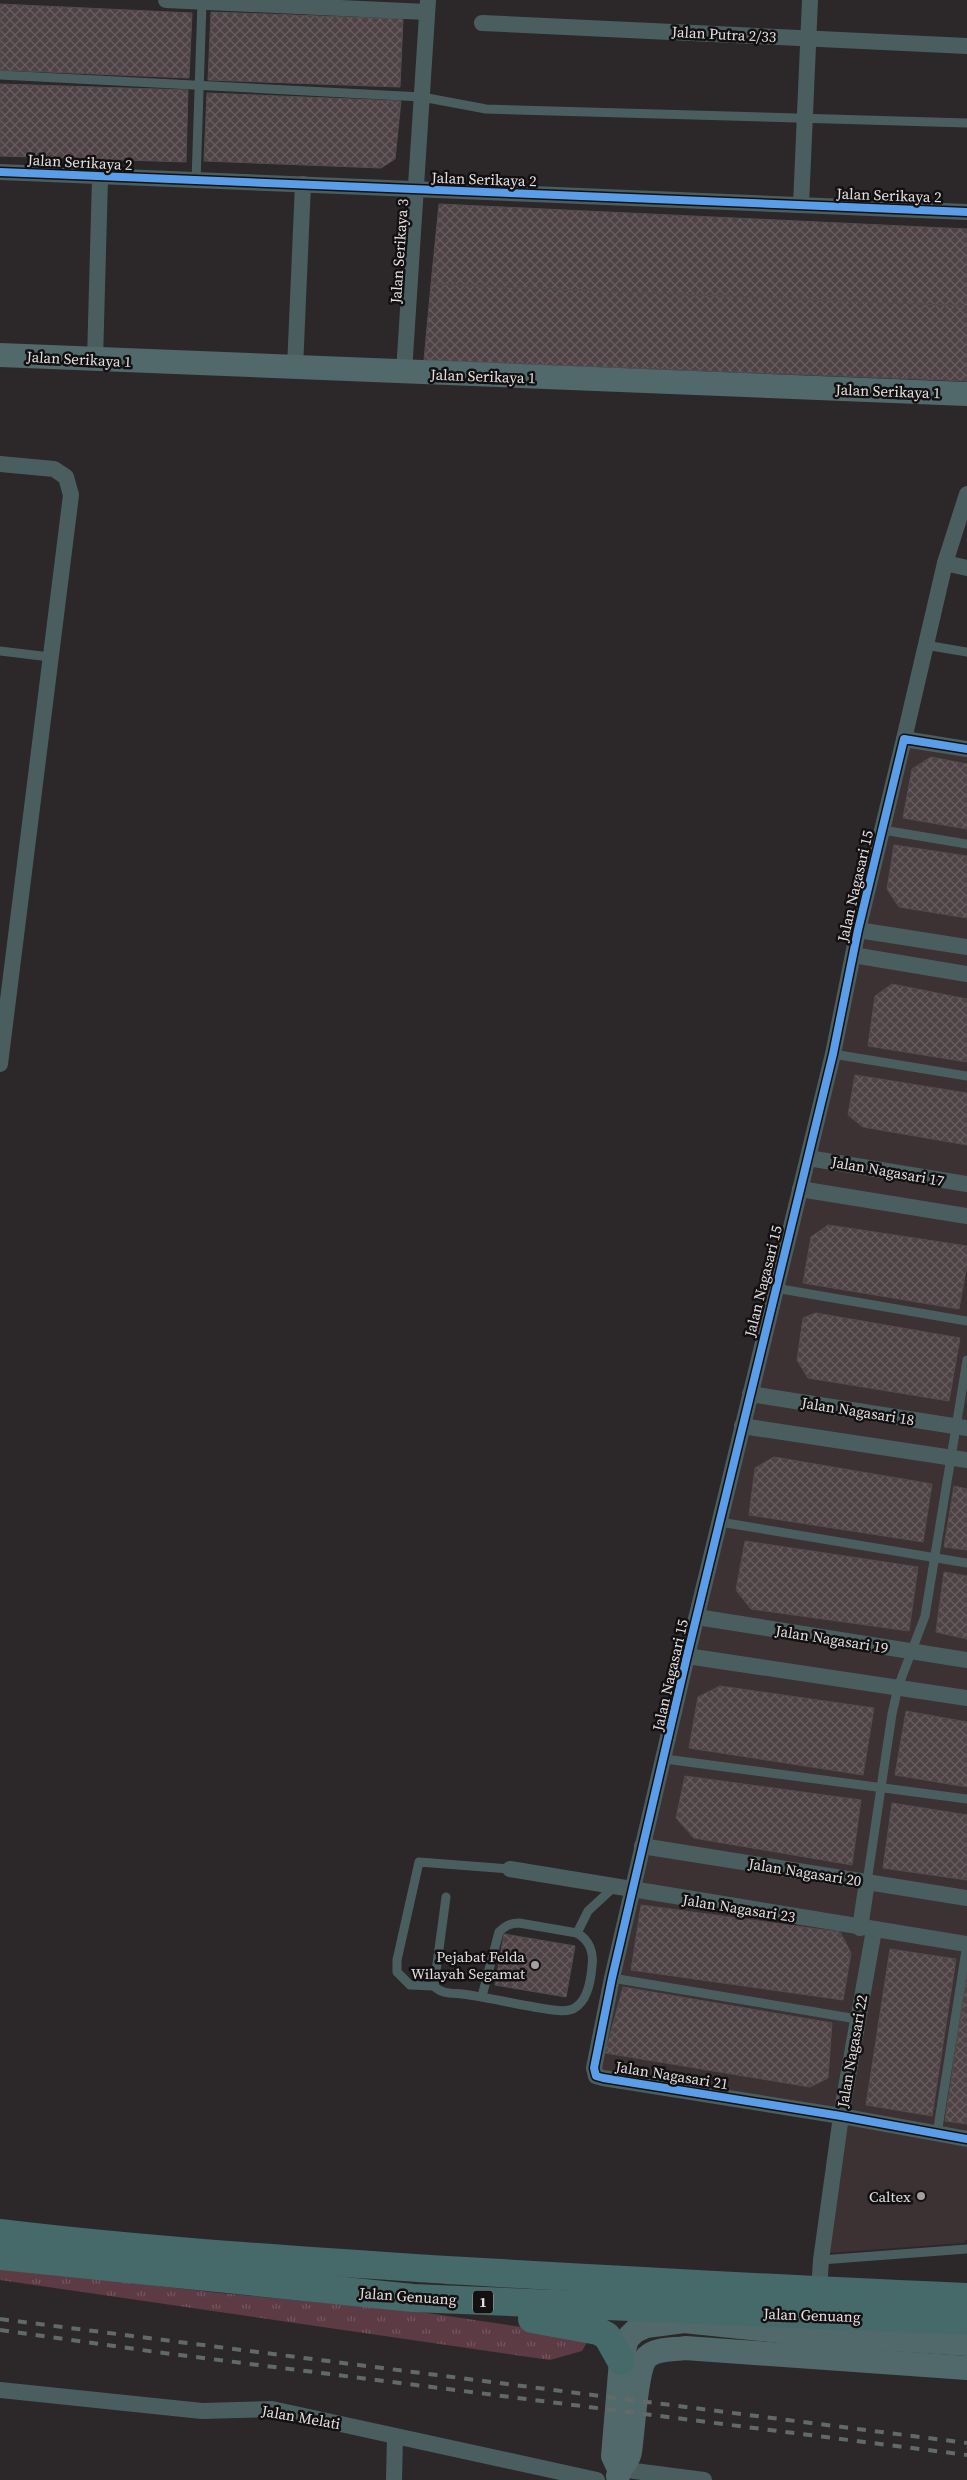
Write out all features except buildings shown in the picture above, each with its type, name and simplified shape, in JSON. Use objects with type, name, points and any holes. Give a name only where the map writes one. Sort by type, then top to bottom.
[{"type":"highway","name":"Jalan Genuang","points":[[0,2233],[276,2258],[819,2291],[967,2297]]},
{"type":"highway","name":"Jalan Genuang","points":[[0,2256],[413,2298],[967,2321]]},
{"type":"highway","points":[[413,2298],[598,2331],[606,2336],[621,2361]]},
{"type":"street","points":[[166,0],[428,6]]},
{"type":"street","points":[[801,205],[810,0]]},
{"type":"street","name":"Jalan Serikaya 3","points":[[404,372],[428,6]]},
{"type":"street","name":"Jalan Putra 2/33","points":[[482,24],[967,46]]},
{"type":"street","name":"Jalan Serikaya 2","points":[[0,172],[100,178],[303,184],[967,212]]},
{"type":"street","points":[[95,360],[100,178]]},
{"type":"street","points":[[295,368],[303,184]]},
{"type":"street","name":"Jalan Serikaya 1","points":[[0,355],[967,394]]},
{"type":"street","points":[[0,464],[54,469],[66,477],[71,495],[6,967],[0,1064]]},
{"type":"street","name":"Jalan Nagasari 15","points":[[632,1890],[665,1758],[687,1656],[775,1288],[833,1054],[858,930],[925,645],[945,563],[967,494]]},
{"type":"street","points":[[945,563],[967,568]]},
{"type":"street","points":[[904,739],[967,749]]},
{"type":"street","points":[[858,930],[967,947]]},
{"type":"street","points":[[853,955],[967,974]]},
{"type":"street","name":"Jalan Nagasari 17","points":[[808,1158],[967,1184]]},
{"type":"street","points":[[800,1189],[967,1216]]},
{"type":"street","name":"Jalan Nagasari 18","points":[[750,1394],[962,1427]]},
{"type":"street","points":[[742,1426],[959,1459]]},
{"type":"street","name":"Jalan Nagasari 19","points":[[697,1617],[967,1660]]},
{"type":"street","points":[[687,1656],[967,1698]]},
{"type":"street","name":"Jalan Nagasari 20","points":[[642,1846],[967,1898]]},
{"type":"street","name":"Jalan Nagasari 23","points":[[510,1869],[967,1944]]},
{"type":"street","name":"Jalan Nagasari 22","points":[[819,2291],[821,2260],[841,2116],[857,2019],[867,1929],[867,1882]]},
{"type":"street","name":"Jalan Nagasari 21","points":[[632,1890],[594,2068],[596,2076],[841,2116]]},
{"type":"street","points":[[841,2116],[967,2139]]},
{"type":"street","points":[[618,2475],[614,2456],[621,2361],[627,2339],[635,2331],[656,2324],[684,2321],[799,2332],[967,2344]]},
{"type":"street","points":[[618,2475],[630,2456],[641,2371],[646,2358],[654,2353],[685,2348],[967,2368]]},
{"type":"street","name":"Jalan Melati","points":[[0,2390],[202,2411],[272,2409],[571,2477],[597,2480]]},
{"type":"street","points":[[394,2480],[395,2436]]},
{"type":"street","points":[[618,2475],[704,2480]]},
{"type":"lane","points":[[196,181],[202,2]]},
{"type":"lane","points":[[0,75],[422,97],[486,109],[967,123]]},
{"type":"lane","points":[[925,645],[967,652]]},
{"type":"lane","points":[[0,651],[50,658]]},
{"type":"lane","points":[[883,830],[967,844]]},
{"type":"lane","points":[[833,1054],[967,1076]]},
{"type":"lane","points":[[775,1288],[967,1321]]},
{"type":"lane","points":[[867,1882],[880,1787],[898,1687],[925,1616],[935,1557],[959,1459],[967,1360]]},
{"type":"lane","points":[[720,1522],[967,1563]]},
{"type":"lane","points":[[665,1758],[967,1799]]},
{"type":"lane","points":[[482,1996],[499,1932],[511,1923],[519,1922],[577,1933],[584,1937],[589,1945],[593,1963],[590,1983],[584,1998],[575,2008],[554,2010],[482,1996],[444,1992],[434,1986],[410,1985],[397,1972],[397,1960],[419,1862],[510,1869]]},
{"type":"lane","points":[[577,1933],[588,1911],[614,1887]]},
{"type":"lane","points":[[434,1986],[446,1897]]},
{"type":"lane","points":[[937,2134],[967,1944]]},
{"type":"lane","points":[[612,1978],[857,2019]]},
{"type":"lane","points":[[821,2260],[967,2248]]},
{"type":"shaded area","points":[[899,730],[967,742],[967,2239],[964,2243],[815,2254],[834,2121],[594,2083]]},
{"type":"green space","points":[[0,2268],[220,2293],[414,2311],[590,2337],[582,2351],[550,2360],[0,2280]]},
{"type":"railway","points":[[0,2319],[967,2443]]},
{"type":"railway","points":[[0,2330],[156,2352],[967,2455]]},
{"type":"cycle path","points":[[0,172],[967,212]]},
{"type":"cycle path","points":[[967,749],[904,739],[858,930],[833,1054],[687,1656],[612,1978],[594,2068],[596,2076],[603,2078],[841,2116],[967,2139]]},
{"type":"place","name":"Pejabat Felda Wilayah Segamat","points":[[535,1965]]},
{"type":"place","name":"Caltex","points":[[921,2196]]}]
